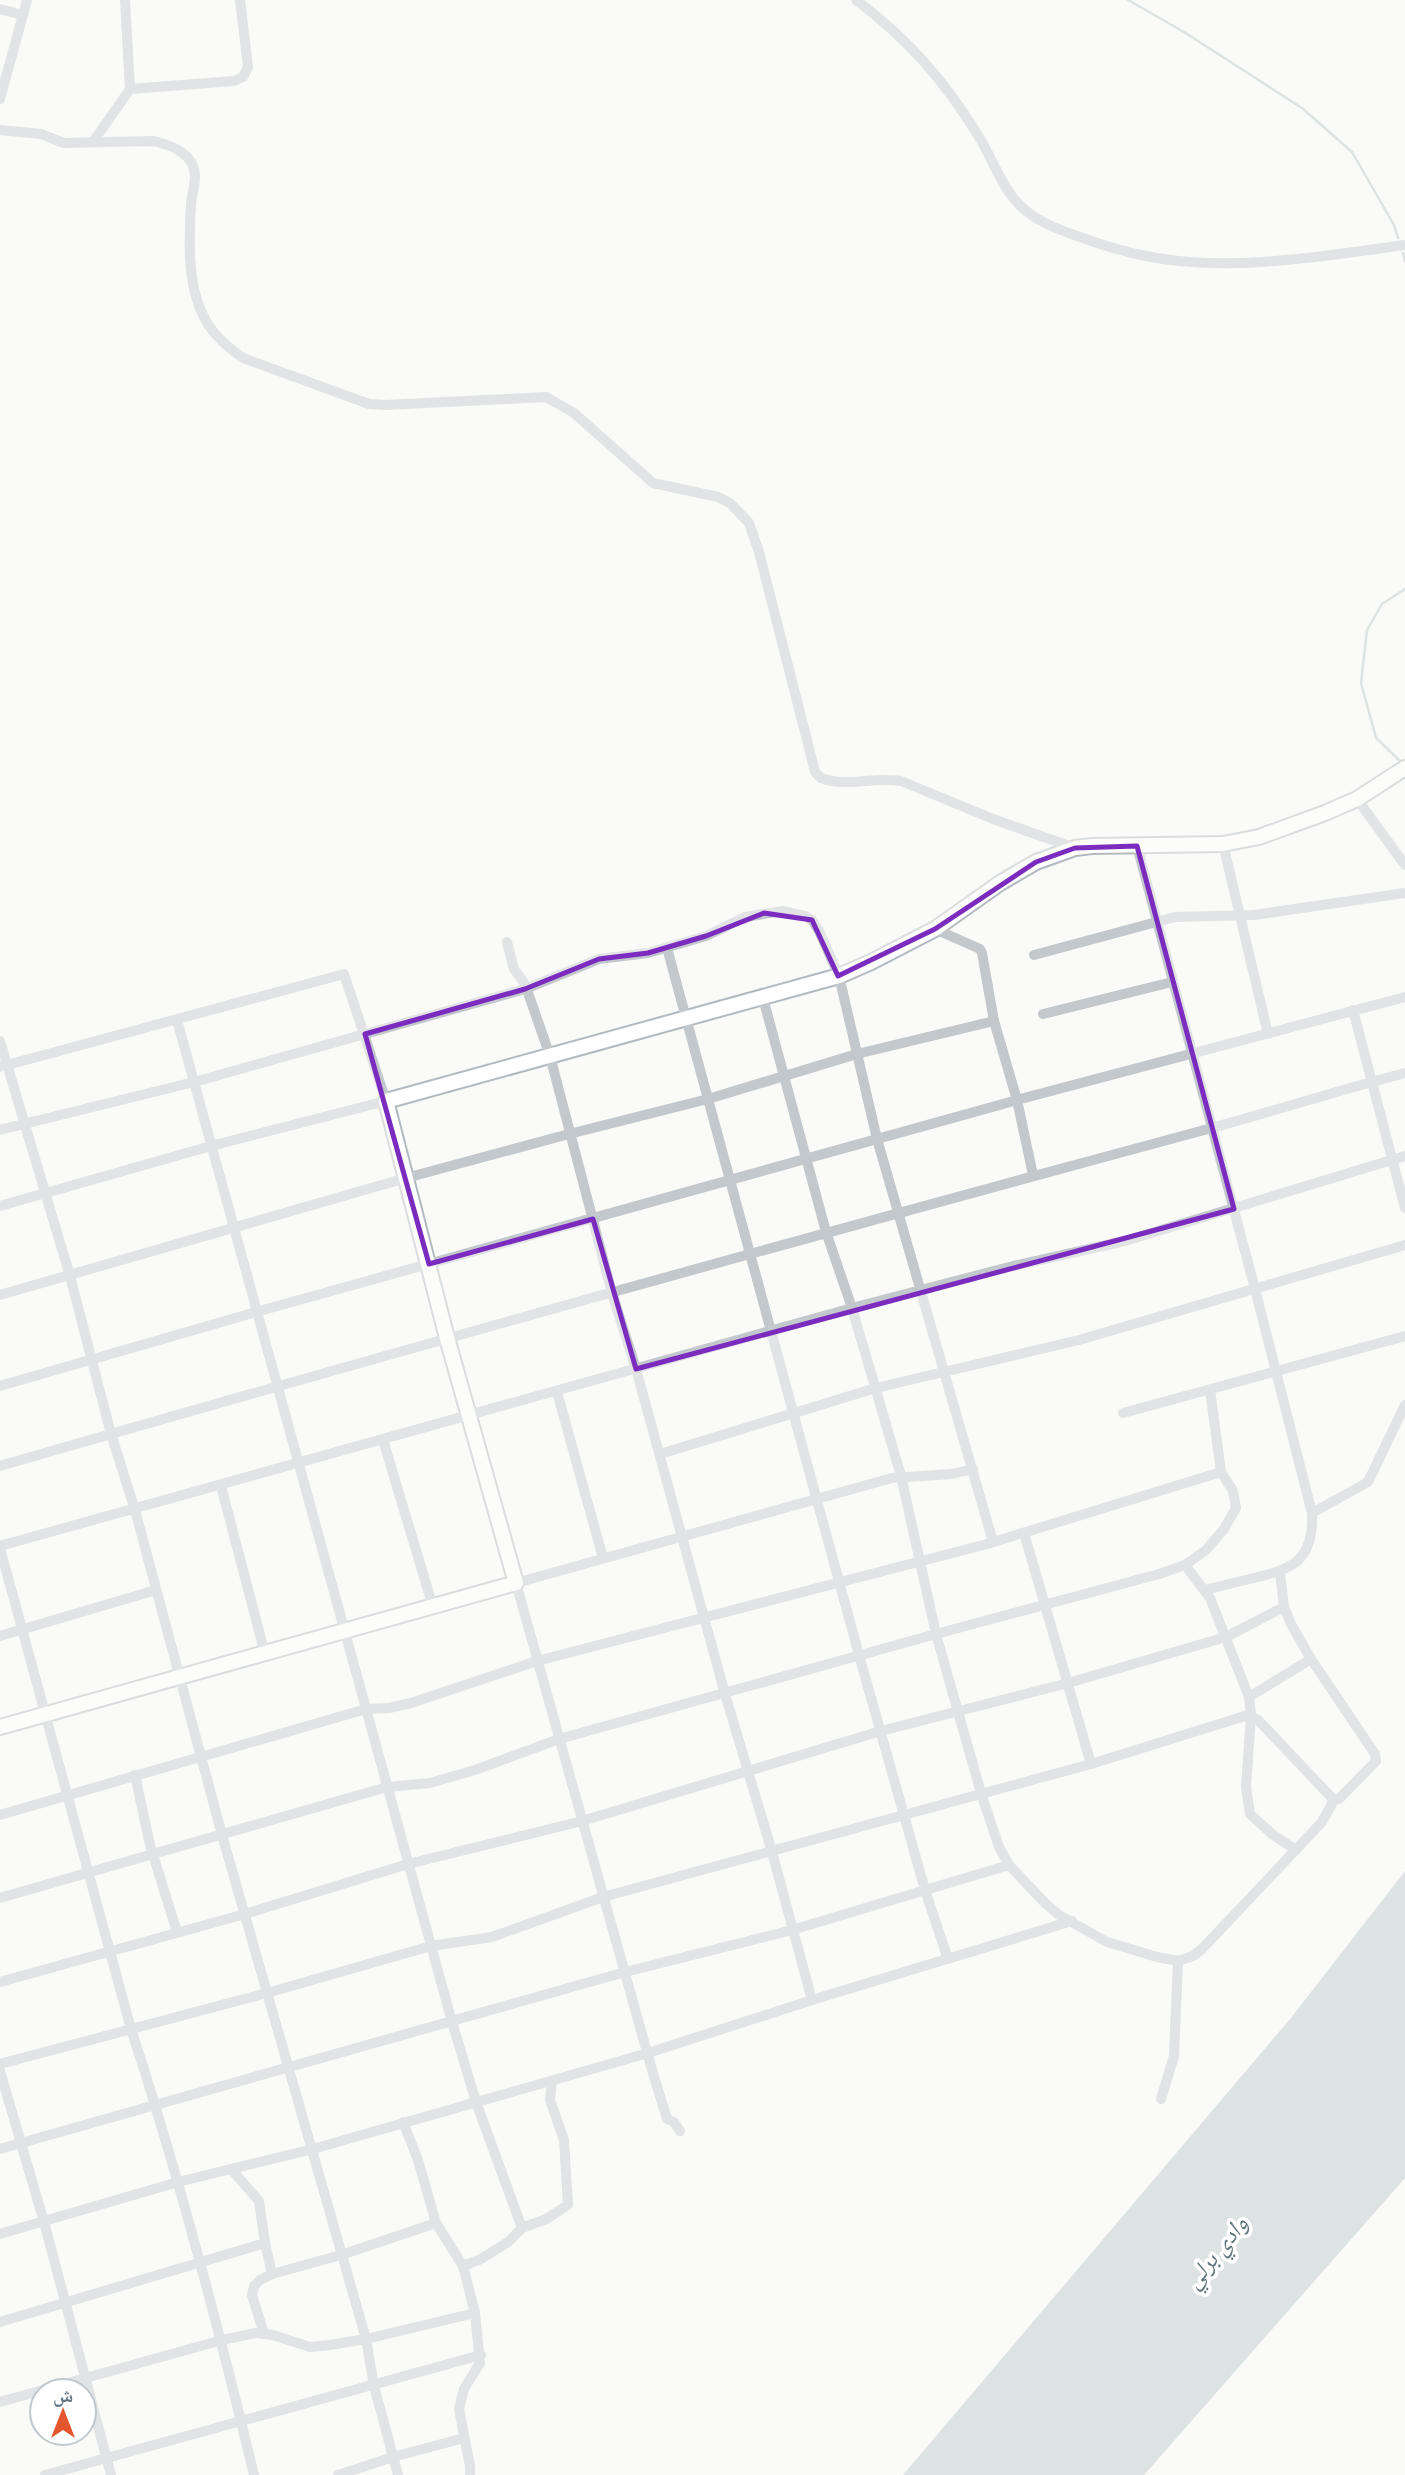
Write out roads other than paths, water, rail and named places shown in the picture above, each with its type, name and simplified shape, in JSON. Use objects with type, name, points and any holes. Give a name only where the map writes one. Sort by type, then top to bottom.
[{"type":"street","points":[[0,99],[4,69],[27,0]]},
{"type":"street","points":[[93,142],[130,89],[125,0]]},
{"type":"street","points":[[130,89],[234,81],[243,77],[248,67],[240,0]]},
{"type":"street","points":[[856,0],[913,48],[955,99],[1015,201],[1053,228],[1108,247],[1149,257],[1219,263],[1333,255],[1405,245]]},
{"type":"street","points":[[0,9],[23,15]]},
{"type":"street","points":[[0,131],[41,134],[64,143],[154,141],[180,151],[195,168],[191,225],[192,273],[202,315],[227,347],[243,358],[369,404],[546,397],[573,413],[653,483],[718,496],[738,509],[749,523],[759,552],[815,772],[821,778],[843,782],[891,779],[901,781],[993,819],[1075,848]]},
{"type":"street","points":[[0,1206],[839,975],[889,954],[935,929],[1000,883],[1036,862],[1075,848],[1223,844],[1259,837],[1357,799],[1405,768]]},
{"type":"street","points":[[1357,799],[1405,865]]},
{"type":"street","points":[[1223,844],[1268,1034]]},
{"type":"street","points":[[1137,846],[1312,1513],[1309,1541],[1304,1555],[1294,1565],[1280,1572],[1205,1590]]},
{"type":"street","points":[[1034,955],[1156,922],[1197,915],[1239,915],[1302,909],[1405,893]]},
{"type":"street","points":[[0,1130],[194,1082],[525,989],[600,959],[648,953],[706,936],[745,917],[782,911],[799,914],[812,920],[839,975],[877,1139],[993,1542]]},
{"type":"street","points":[[935,929],[979,949],[984,958],[995,1021],[1017,1100],[1033,1175]]},
{"type":"street","points":[[508,942],[514,969],[525,984],[550,1056],[612,1293],[660,1454],[812,2000]]},
{"type":"street","points":[[667,948],[859,1655],[925,1890],[948,1959]]},
{"type":"street","points":[[4,1067],[344,974],[386,1101],[447,1338],[667,2119],[674,2122],[680,2131]]},
{"type":"street","points":[[1043,1014],[1172,982]]},
{"type":"street","points":[[0,1386],[1017,1100],[1405,997]]},
{"type":"street","points":[[763,998],[826,1232],[852,1308],[901,1476],[936,1634],[981,1793],[992,1829],[1009,1865],[1045,1903],[1107,1942],[1178,1961],[1202,1950],[1322,1822],[1334,1800]]},
{"type":"street","points":[[1353,1010],[1405,1208]]},
{"type":"street","points":[[177,1020],[452,2022],[476,2102],[522,2228]]},
{"type":"street","points":[[0,1295],[407,1178],[708,1100],[857,1054],[995,1021]]},
{"type":"street","points":[[0,1041],[4,1067],[26,1125],[70,1276],[222,1835],[366,2339],[374,2386],[398,2475]]},
{"type":"street","points":[[0,1466],[447,1338],[1405,1073]]},
{"type":"street","points":[[254,2475],[222,2340],[156,2106],[131,2029],[0,1547],[852,1308],[1013,1266],[1125,1241],[1391,1158],[1405,1156]]},
{"type":"street","points":[[660,1454],[876,1388],[1079,1340],[1405,1245]]},
{"type":"street","points":[[1123,1413],[1405,1336]]},
{"type":"street","points":[[0,1898],[387,1787],[430,1783],[463,1774],[559,1739],[936,1634],[1129,1584],[1185,1565],[1206,1550],[1224,1529],[1236,1508],[1233,1491],[1221,1472],[1210,1390]]},
{"type":"street","points":[[556,1392],[603,1558]]},
{"type":"street","points":[[1312,1513],[1368,1482],[1405,1405]]},
{"type":"street","points":[[383,1440],[433,1607]]},
{"type":"street","points":[[0,1727],[817,1498],[901,1476],[951,1474],[972,1469]]},
{"type":"street","points":[[0,1815],[366,1709],[411,1703],[537,1661],[1024,1534],[1221,1472]]},
{"type":"street","points":[[221,1486],[265,1654]]},
{"type":"street","points":[[1024,1534],[1091,1764]]},
{"type":"street","points":[[1185,1565],[1205,1590],[1249,1697],[1251,1715],[1246,1787],[1250,1814],[1272,1834],[1296,1850]]},
{"type":"street","points":[[1280,1572],[1284,1607],[1311,1659],[1376,1756],[1376,1761],[1339,1800],[1334,1800]]},
{"type":"street","points":[[0,1636],[156,1590]]},
{"type":"street","points":[[0,1982],[245,1914],[408,1864],[582,1821],[881,1731],[1226,1637],[1284,1607]]},
{"type":"street","points":[[1249,1697],[1311,1659]]},
{"type":"street","points":[[1251,1715],[1334,1800]]},
{"type":"street","points":[[0,2064],[432,1946],[492,1937],[603,1897],[1091,1764],[1251,1715]]},
{"type":"street","points":[[135,1775],[153,1855],[177,1932]]},
{"type":"street","points":[[0,2149],[625,1972],[792,1930],[1009,1865]]},
{"type":"street","points":[[0,2234],[178,2182],[313,2149],[648,2053],[1072,1921]]},
{"type":"street","points":[[1161,2099],[1174,2056],[1178,1961]]},
{"type":"street","points":[[0,2071],[66,2302],[84,2377]]},
{"type":"street","points":[[463,2266],[499,2248],[522,2228],[568,2206],[564,2140],[550,2100],[552,2081]]},
{"type":"street","points":[[403,2122],[418,2160],[436,2223],[463,2266],[475,2313],[481,2355],[479,2368],[460,2398],[460,2418],[470,2475]]},
{"type":"street","points":[[231,2169],[259,2201],[272,2274]]},
{"type":"street","points":[[264,2334],[252,2292],[260,2280],[436,2223]]},
{"type":"street","points":[[0,2322],[265,2243]]},
{"type":"street","points":[[88,2377],[256,2333],[310,2347],[366,2339],[475,2313]]},
{"type":"street","points":[[45,2475],[481,2355]]},
{"type":"street","points":[[0,2402],[28,2394]]},
{"type":"street","points":[[98,2428],[111,2475]]},
{"type":"street","points":[[338,2475],[464,2438]]},
{"type":"water","name":"وادي برلي","points":[[1405,1871],[1405,2178],[1144,2475],[903,2475],[1290,2019]]},
{"type":"waterway","points":[[1128,0],[1184,32],[1302,108],[1352,152],[1394,225],[1398,238]]},
{"type":"waterway","points":[[1403,253],[1405,261]]},
{"type":"waterway","points":[[1400,761],[1376,738],[1361,683],[1367,630],[1382,604],[1405,589]]}]
